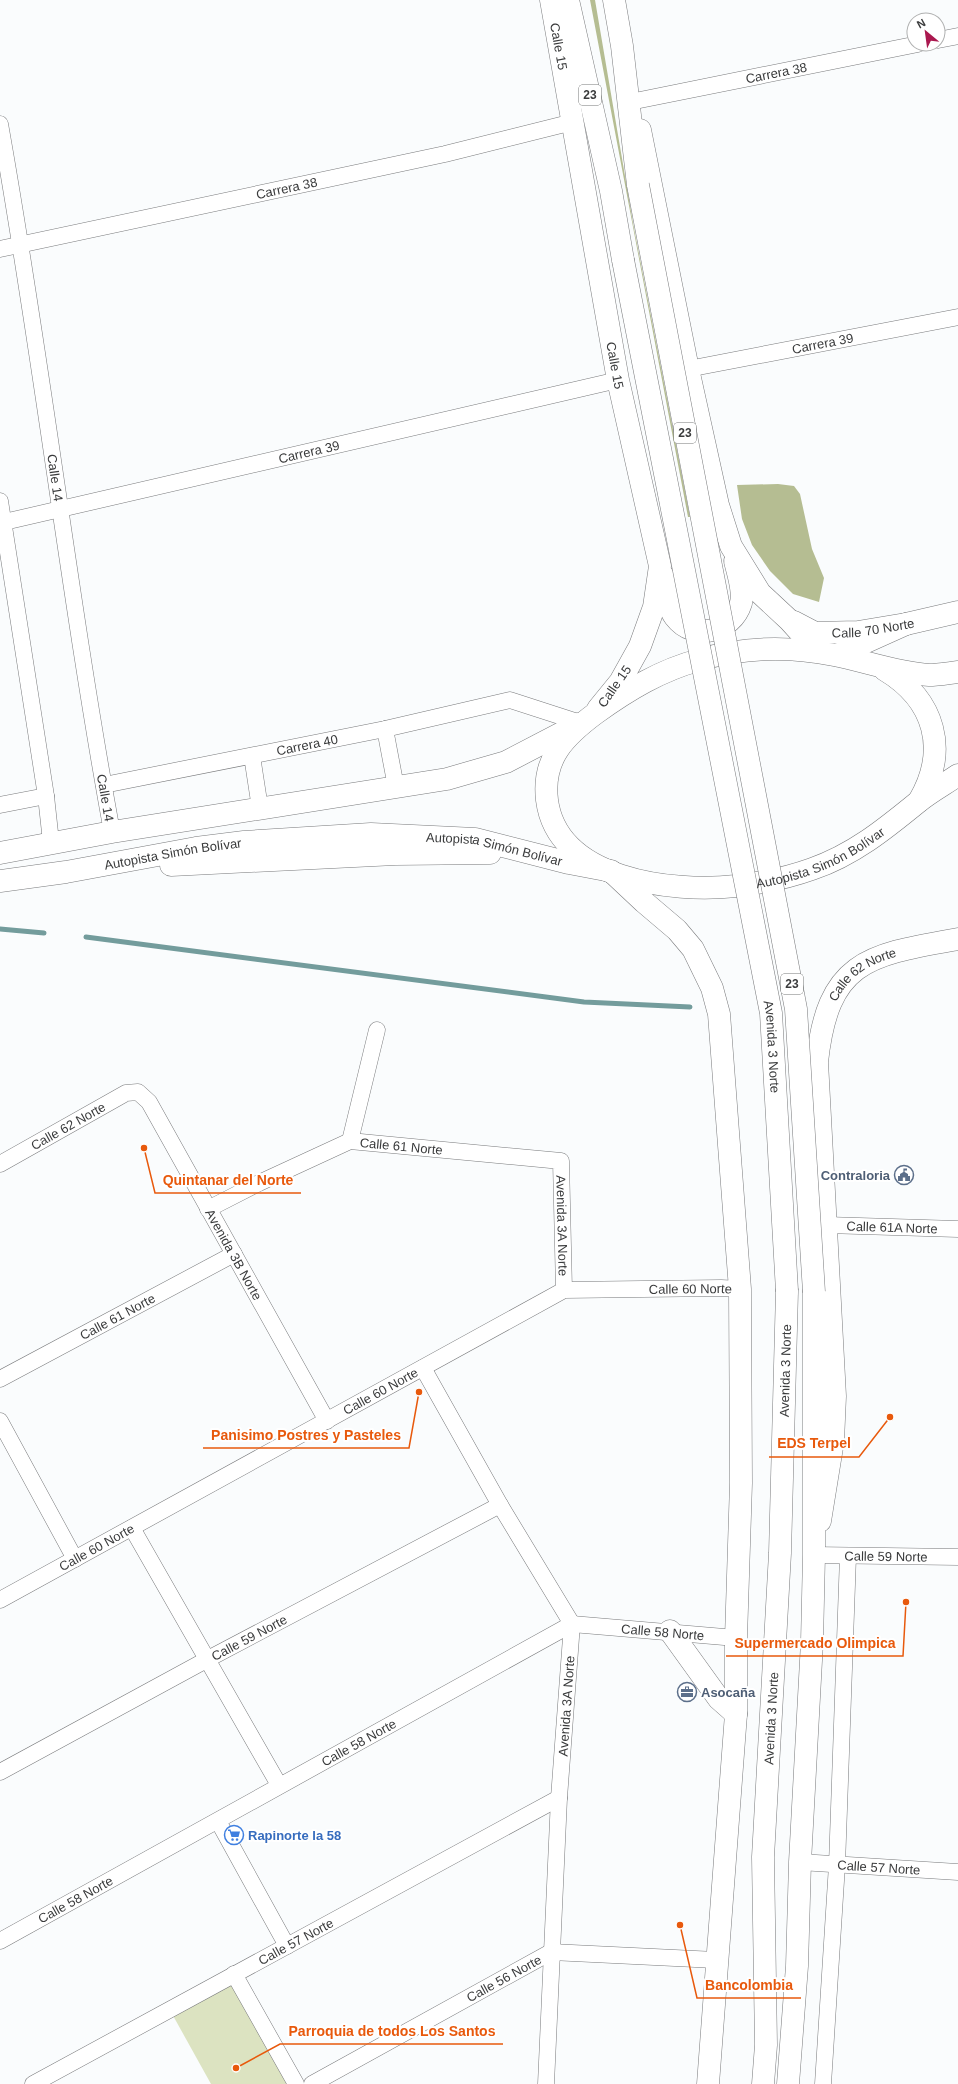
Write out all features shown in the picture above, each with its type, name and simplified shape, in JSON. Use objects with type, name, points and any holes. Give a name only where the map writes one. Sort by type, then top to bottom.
[{"type":"main road","name":"Calle 15","points":[[551,0],[618,380],[660,566],[654,606],[640,646],[620,682],[587,719]]},
{"type":"main road","name":"Calle 15","points":[[568,0],[611,191],[623,260],[707,687]]},
{"type":"main road","name":"23","points":[[614,0],[622,46]]},
{"type":"main road","points":[[622,46],[635,101],[688,369],[718,505],[731,546],[741,589],[741,602],[737,613],[729,623],[719,629],[707,632],[695,631],[684,626],[675,617],[669,606],[660,566]]},
{"type":"main road","name":"Avenida 3 Norte","points":[[622,46],[638,185],[796,1009],[814,1292],[814,1555],[812,1642],[800,1862],[797,1966],[788,2084]]},
{"type":"main road","points":[[731,546],[760,592],[827,653]]},
{"type":"main road","name":"Calle 70 Norte","points":[[789,620],[815,633],[858,632],[906,624],[958,612]]},
{"type":"main road","points":[[827,653],[906,624]]},
{"type":"main road","points":[[0,853],[51,842],[447,779],[506,762],[587,719],[644,682],[699,660],[745,650],[777,649],[827,653],[885,670],[908,686],[922,704],[930,719],[934,736],[935,753],[933,770],[927,787],[919,802]]},
{"type":"main road","points":[[868,664],[930,675],[958,672]]},
{"type":"main road","name":"Avenida 3 Norte","points":[[707,687],[771,1013],[787,1290],[780,1553],[763,1857],[766,2046],[762,2084]]},
{"type":"main road","points":[[587,719],[561,743],[554,754],[547,780],[548,807],[558,832],[575,853],[598,867],[611,871],[677,930],[693,949],[712,988],[719,1014],[722,1042],[740,1290],[741,1483],[736,1638],[736,1714],[716,1960],[708,2084]]},
{"type":"main road","name":"Autopista Simón Bolívar","points":[[0,881],[66,872],[196,848],[244,842],[371,834],[475,839],[651,882],[692,887],[734,886],[774,880],[814,868],[852,851],[887,828],[919,802],[958,775]]},
{"type":"main road","name":"Calle 62 Norte","points":[[817,1062],[820,1032],[828,1005],[840,986],[853,972],[870,960],[891,951],[958,939]]},
{"type":"main road","name":"Avenida 3 Norte","points":[[814,1555],[834,1440],[835,1396],[817,1062]]},
{"type":"main road","points":[[670,1631],[719,1698],[736,1714]]},
{"type":"street","points":[[946,38],[958,36]]},
{"type":"street","name":"Carrera 38","points":[[635,101],[906,46]]},
{"type":"street","name":"Carrera 38","points":[[0,249],[445,154],[573,122]]},
{"type":"street","name":"Calle 14","points":[[0,124],[22,244],[61,510],[112,832]]},
{"type":"street","name":"Carrera 39","points":[[688,369],[958,316]]},
{"type":"street","name":"Carrera 39","points":[[2,523],[618,380]]},
{"type":"street","points":[[0,501],[2,523],[46,796],[51,842]]},
{"type":"street","name":"Carrera 40","points":[[104,785],[385,729],[510,700],[587,719]]},
{"type":"street","points":[[385,729],[396,787]]},
{"type":"street","points":[[252,756],[260,808]]},
{"type":"street","points":[[0,805],[46,796]]},
{"type":"street","points":[[350,1141],[377,1030]]},
{"type":"street","name":"Calle 62 Norte","points":[[0,1164],[126,1093],[138,1092]]},
{"type":"street","name":"Avenida 3B Norte","points":[[138,1092],[149,1102],[327,1421]]},
{"type":"street","name":"Calle 61 Norte","points":[[208,1210],[259,1183],[350,1141],[561,1161]]},
{"type":"street","name":"Avenida 3A Norte","points":[[561,1161],[564,1290]]},
{"type":"street","name":"Calle 61A Norte","points":[[826,1224],[958,1229]]},
{"type":"street","name":"Calle 61 Norte","points":[[0,1379],[234,1254]]},
{"type":"street","name":"Calle 60 Norte","points":[[0,1600],[564,1290],[721,1288],[740,1290]]},
{"type":"street","points":[[424,1368],[500,1505],[572,1624]]},
{"type":"street","points":[[0,1421],[75,1559]]},
{"type":"street","name":"Calle 59 Norte","points":[[0,1772],[208,1659],[500,1505]]},
{"type":"street","points":[[132,1528],[279,1785]]},
{"type":"street","name":"Calle 59 Norte","points":[[814,1555],[958,1557]]},
{"type":"street","points":[[823,2084],[837,1865],[848,1556]]},
{"type":"street","name":"Avenida 3A Norte","points":[[546,2084],[559,1798],[572,1624]]},
{"type":"street","name":"Calle 58 Norte","points":[[0,1941],[218,1821],[279,1785],[572,1624],[670,1631],[736,1638]]},
{"type":"street","name":"Calle 57 Norte","points":[[33,2084],[559,1798]]},
{"type":"street","points":[[218,1821],[287,1946]]},
{"type":"street","name":"Calle 57 Norte","points":[[800,1862],[958,1872]]},
{"type":"street","name":"Calle 56 Norte","points":[[312,2084],[551,1952],[716,1960]]},
{"type":"street","points":[[234,1974],[296,2084]]},
{"type":"green space","points":[[590,0],[595,0],[633,223],[690,517],[688,517]]},
{"type":"green space","points":[[778,484],[794,486],[800,494],[812,549],[824,578],[819,602],[793,594],[770,571],[752,545],[742,519],[737,485]]},
{"type":"green space","points":[[234,1977],[293,2084],[211,2084],[171,2012]]},
{"type":"waterway","points":[[0,929],[44,933]]},
{"type":"waterway","points":[[86,937],[584,1002],[690,1007]]},
{"type":"place","name":"Quintanar del Norte","points":[[144,1148]]},
{"type":"place","name":"Contraloria","points":[[904,1175]]},
{"type":"place","name":"Panisimo Postres y Pasteles","points":[[419,1392]]},
{"type":"place","name":"EDS Terpel","points":[[890,1417]]},
{"type":"place","name":"Supermercado Olimpica","points":[[906,1602]]},
{"type":"place","name":"Asocaña","points":[[687,1692]]},
{"type":"place","name":"Rapinorte la 58","points":[[234,1835]]},
{"type":"place","name":"Bancolombia","points":[[680,1925]]},
{"type":"place","name":"Parroquia de todos Los Santos","points":[[236,2068]]}]
